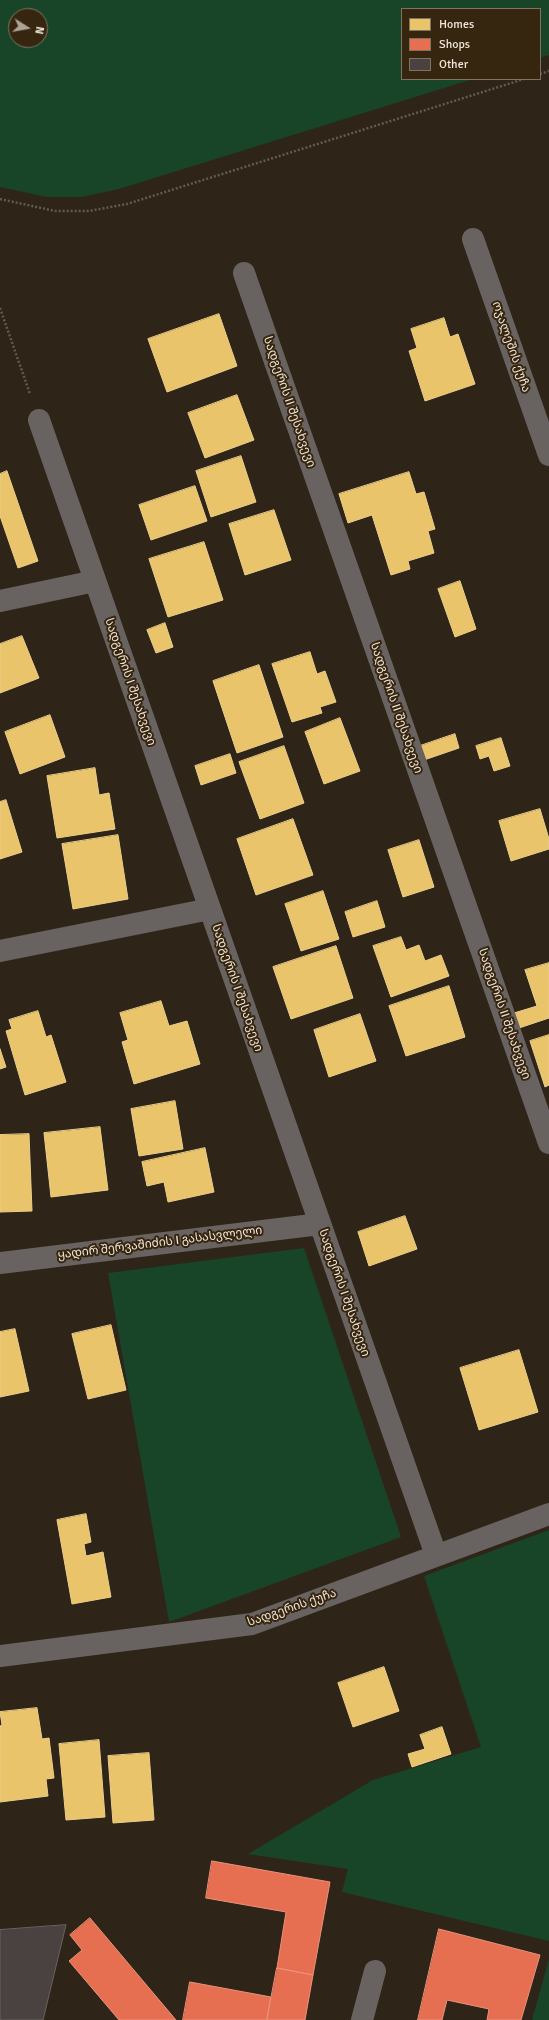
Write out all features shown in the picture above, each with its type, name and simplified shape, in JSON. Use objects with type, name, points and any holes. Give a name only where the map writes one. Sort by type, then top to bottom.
[{"type":"street","name":"ოჯალეშის ქუჩა","points":[[474,238],[549,454]]},
{"type":"street","name":"სადგერის II შესახვევი","points":[[244,273],[549,1143]]},
{"type":"street","name":"სადგერის I შესახვევი","points":[[39,420],[436,1556]]},
{"type":"street","points":[[0,601],[95,581]]},
{"type":"street","points":[[0,951],[210,909]]},
{"type":"street","name":"ყადირ შერვაშიძის I გასასვლელი","points":[[0,1263],[320,1224]]},
{"type":"street","name":"სადგერის ქუჩა","points":[[0,1656],[252,1624],[549,1514]]},
{"type":"street","points":[[362,2020],[376,1971]]},
{"type":"path","points":[[0,199],[55,211],[89,211],[126,204],[521,80]]},
{"type":"path","points":[[0,308],[39,420]]},
{"type":"green space","points":[[0,0],[549,0],[549,55],[541,58],[541,8],[401,8],[401,80],[470,80],[119,189],[81,197],[47,197],[0,187]]},
{"type":"green space","points":[[304,1248],[401,1537],[169,1622],[108,1273]]},
{"type":"green space","points":[[549,1530],[549,1941],[342,1892],[348,1869],[248,1854],[373,1780],[481,1747],[424,1576]]},
{"type":"green space","points":[[549,1959],[549,2020],[532,2020]]},
{"type":"building: Homes","points":[[219,314],[237,366],[167,392],[148,339]]},
{"type":"building: Homes","points":[[444,318],[450,337],[458,334],[475,384],[425,401],[409,351],[417,348],[411,329]]},
{"type":"building: Homes","points":[[237,395],[254,440],[205,458],[188,413]]},
{"type":"building: Homes","points":[[241,456],[256,502],[211,517],[196,471]]},
{"type":"building: Homes","points":[[7,471],[38,561],[18,568],[0,516],[0,474]]},
{"type":"building: Homes","points":[[409,472],[416,494],[424,492],[435,529],[428,531],[434,553],[408,561],[410,569],[391,575],[372,515],[348,523],[339,494]]},
{"type":"building: Homes","points":[[195,486],[207,521],[151,540],[139,505]]},
{"type":"building: Homes","points":[[274,510],[291,560],[245,575],[229,524]]},
{"type":"building: Homes","points":[[204,542],[223,600],[168,617],[149,559]]},
{"type":"building: Homes","points":[[460,581],[476,629],[455,637],[438,589]]},
{"type":"building: Homes","points":[[165,623],[173,647],[156,653],[147,630]]},
{"type":"building: Homes","points":[[22,636],[39,678],[0,693],[0,644]]},
{"type":"building: Homes","points":[[310,652],[317,674],[325,671],[336,702],[320,707],[322,713],[292,722],[272,664]]},
{"type":"building: Homes","points":[[259,665],[283,737],[237,753],[213,681]]},
{"type":"building: Homes","points":[[50,715],[65,757],[20,774],[5,732]]},
{"type":"building: Homes","points":[[340,718],[360,771],[324,784],[305,732]]},
{"type":"building: Homes","points":[[455,734],[459,748],[424,760],[420,746]]},
{"type":"building: Homes","points":[[501,738],[510,766],[494,771],[489,756],[480,759],[476,746]]},
{"type":"building: Homes","points":[[284,746],[304,803],[260,819],[239,762]]},
{"type":"building: Homes","points":[[230,754],[236,773],[201,785],[195,766]]},
{"type":"building: Homes","points":[[95,768],[99,795],[109,793],[115,829],[57,838],[47,776]]},
{"type":"building: Homes","points":[[6,800],[22,852],[0,859],[0,802]]},
{"type":"building: Homes","points":[[540,809],[549,839],[549,849],[511,861],[499,821]]},
{"type":"building: Homes","points":[[293,819],[313,875],[256,895],[237,839]]},
{"type":"building: Homes","points":[[118,835],[128,899],[73,909],[62,844]]},
{"type":"building: Homes","points":[[419,840],[434,887],[403,897],[388,850]]},
{"type":"building: Homes","points":[[323,891],[339,939],[301,951],[285,904]]},
{"type":"building: Homes","points":[[377,901],[385,927],[353,937],[345,912]]},
{"type":"building: Homes","points":[[401,937],[406,950],[419,945],[425,961],[441,955],[449,976],[391,997],[373,946]]},
{"type":"building: Homes","points":[[336,946],[353,998],[291,1019],[273,967]]},
{"type":"building: Homes","points":[[549,963],[549,1018],[519,1028],[514,1013],[537,1006],[525,970]]},
{"type":"building: Homes","points":[[449,986],[465,1037],[406,1056],[389,1006]]},
{"type":"building: Homes","points":[[161,1001],[169,1026],[187,1021],[200,1064],[134,1084],[122,1042],[128,1040],[120,1013]]},
{"type":"building: Homes","points":[[38,1011],[46,1037],[51,1035],[66,1082],[25,1095],[6,1031],[12,1029],[9,1020]]},
{"type":"building: Homes","points":[[360,1014],[376,1061],[329,1077],[314,1030]]},
{"type":"building: Homes","points":[[549,1035],[549,1085],[545,1087],[530,1041]]},
{"type":"building: Homes","points":[[0,1049],[6,1067],[0,1069]]},
{"type":"building: Homes","points":[[175,1101],[183,1149],[139,1156],[131,1109]]},
{"type":"building: Homes","points":[[100,1127],[108,1190],[51,1197],[44,1133]]},
{"type":"building: Homes","points":[[29,1134],[32,1211],[0,1212],[0,1135]]},
{"type":"building: Homes","points":[[205,1148],[214,1192],[168,1202],[164,1182],[147,1186],[142,1162]]},
{"type":"building: Homes","points":[[405,1216],[417,1249],[369,1266],[358,1232]]},
{"type":"building: Homes","points":[[111,1325],[126,1390],[88,1399],[72,1334]]},
{"type":"building: Homes","points":[[15,1329],[29,1391],[0,1397],[0,1332]]},
{"type":"building: Homes","points":[[519,1350],[538,1412],[479,1430],[460,1368]]},
{"type":"building: Homes","points":[[86,1514],[91,1542],[84,1544],[86,1556],[103,1552],[111,1597],[72,1604],[57,1520]]},
{"type":"building: Homes","points":[[384,1667],[399,1711],[353,1727],[338,1683]]},
{"type":"building: Homes","points":[[37,1708],[42,1739],[49,1738],[54,1778],[46,1779],[48,1796],[0,1802],[0,1726],[2,1725],[0,1712]]},
{"type":"building: Homes","points":[[442,1727],[451,1754],[412,1767],[408,1754],[425,1749],[420,1735]]},
{"type":"building: Homes","points":[[99,1740],[105,1817],[66,1820],[59,1744]]},
{"type":"building: Homes","points":[[149,1753],[154,1820],[113,1823],[108,1756]]},
{"type":"building: Shops","points":[[212,1861],[330,1882],[313,1975],[277,1968],[286,1912],[206,1898]]},
{"type":"building: Shops","points":[[90,1918],[176,2020],[119,2020],[69,1961],[82,1950],[70,1935]]},
{"type":"building: Shops","points":[[439,1929],[540,1955],[521,2020],[487,2020],[489,2009],[447,2000],[442,2020],[418,2020]]},
{"type":"building: Shops","points":[[277,1968],[313,1975],[305,2020],[267,2020]]},
{"type":"building: Shops","points":[[190,1982],[271,1997],[267,2020],[183,2020]]},
{"type":"building: Other","points":[[66,1925],[43,2020],[0,2020],[0,1930]]}]
